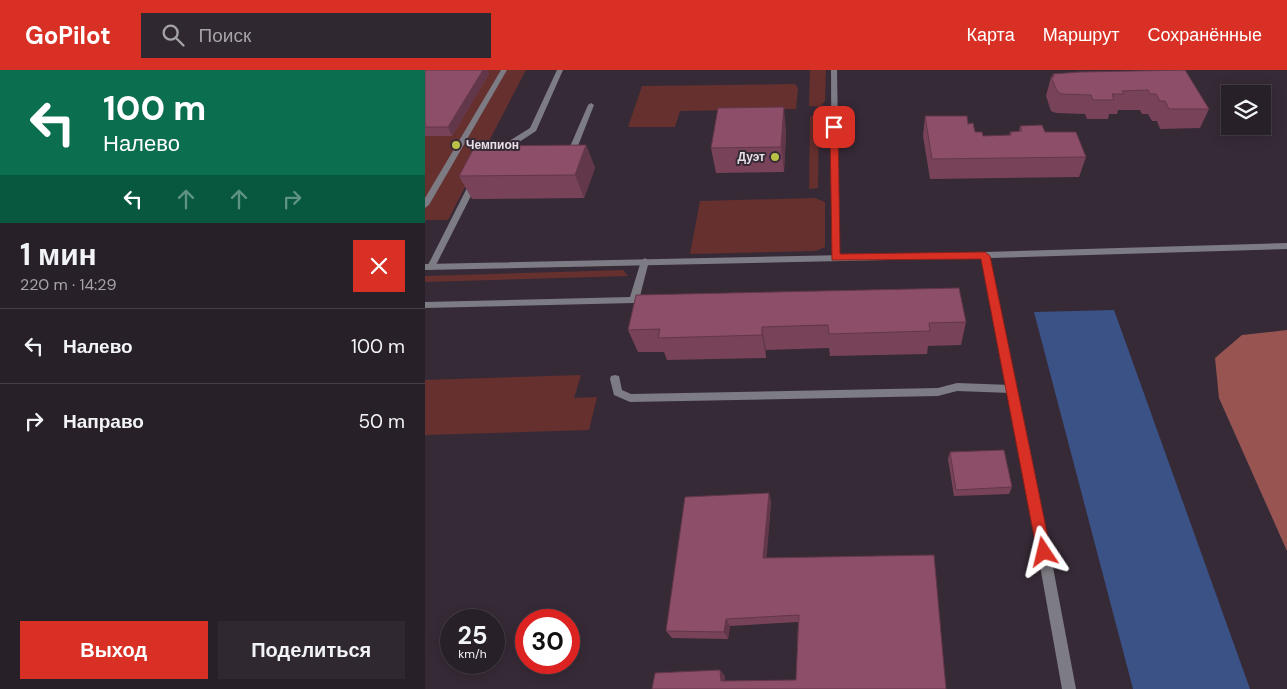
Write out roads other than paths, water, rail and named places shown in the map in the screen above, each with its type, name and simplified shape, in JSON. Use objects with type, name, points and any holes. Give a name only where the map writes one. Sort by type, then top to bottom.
[{"type":"street","points":[[425,205],[428,194],[504,70]]},
{"type":"street","points":[[486,160],[533,129],[560,70]]},
{"type":"street","points":[[834,70],[836,258]]},
{"type":"street","points":[[553,151],[572,151],[591,105]]},
{"type":"street","points":[[498,152],[517,152]]},
{"type":"street","points":[[428,267],[477,178]]},
{"type":"street","points":[[428,267],[645,261],[985,256],[1287,246]]},
{"type":"street","points":[[985,256],[1035,503],[1069,689]]},
{"type":"street","points":[[425,305],[634,300],[645,261]]},
{"type":"street","points":[[615,379],[618,392],[630,398],[937,392],[957,387],[1011,389]]},
{"type":"water","points":[[1114,310],[1250,689],[1133,689],[1034,312]]},
{"type":"place","name":"Чемпион","points":[[456,145]]},
{"type":"place","name":"Дуэт","points":[[775,157]]}]
